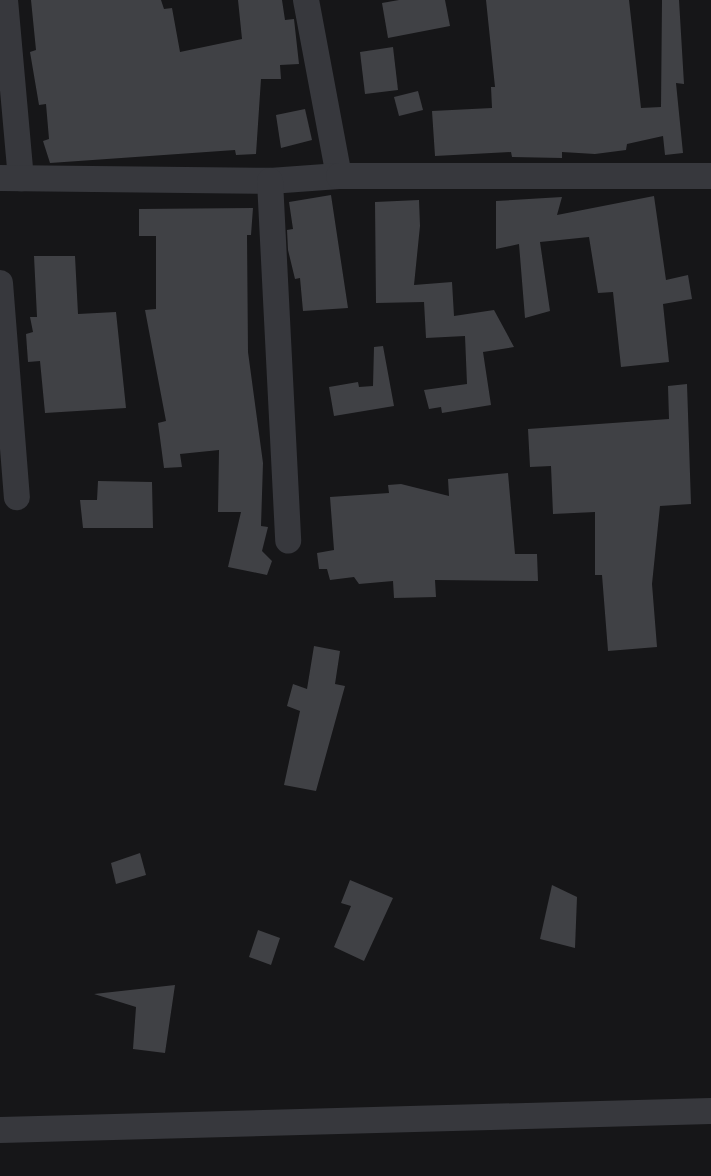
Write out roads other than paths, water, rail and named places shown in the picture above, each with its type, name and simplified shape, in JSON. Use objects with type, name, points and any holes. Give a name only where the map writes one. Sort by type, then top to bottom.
[{"type":"street","points":[[5,0],[11,178],[270,181],[339,176],[711,176]]},
{"type":"street","points":[[306,0],[339,176]]},
{"type":"street","points":[[270,181],[288,541]]},
{"type":"street","points":[[0,283],[17,497]]},
{"type":"street","points":[[0,1130],[711,1111]]}]
